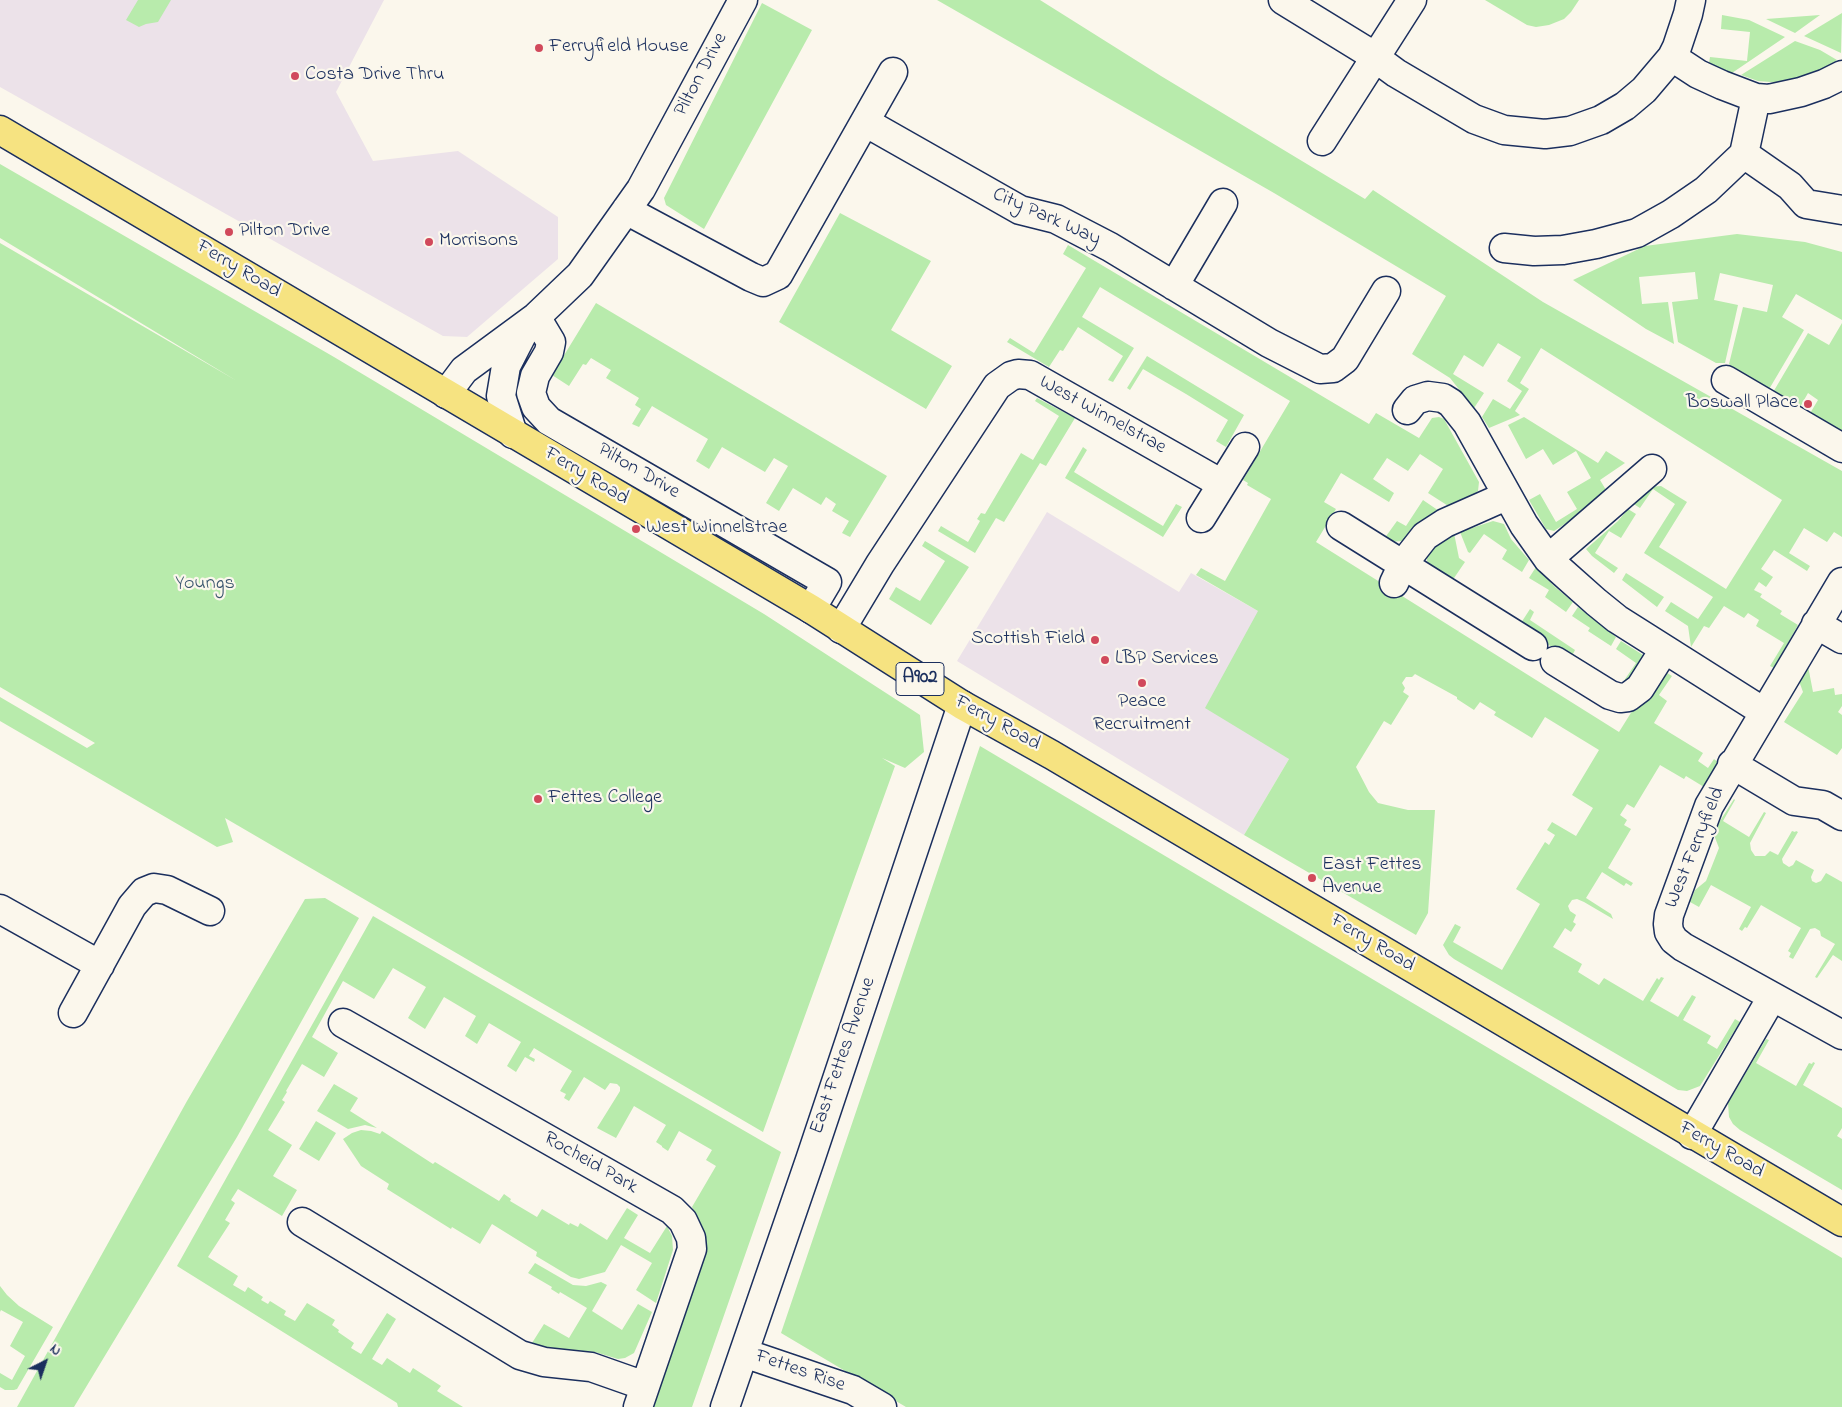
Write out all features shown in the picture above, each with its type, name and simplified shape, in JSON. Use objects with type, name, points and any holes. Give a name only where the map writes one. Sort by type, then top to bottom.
[{"type":"main road","name":"Ferry Road","points":[[0,130],[811,610],[962,705],[1061,760],[1842,1222]]},
{"type":"street","name":"Pilton Drive","points":[[446,394],[464,370],[532,320],[580,275],[641,189],[743,0]]},
{"type":"street","points":[[1283,0],[1474,119],[1504,130],[1545,134],[1560,133],[1584,127],[1617,112],[1644,90],[1672,57],[1682,35],[1691,0]]},
{"type":"street","points":[[1322,141],[1412,0]]},
{"type":"street","points":[[1672,57],[1698,74],[1756,98],[1785,97],[1824,84],[1842,75]]},
{"type":"street","points":[[626,210],[751,277],[763,282],[778,275],[893,72]]},
{"type":"street","points":[[1504,248],[1534,251],[1563,250],[1604,242],[1638,233],[1671,214],[1706,190],[1744,154],[1756,98]]},
{"type":"street","name":"City Park Way","points":[[865,122],[1020,210],[1056,219],[1110,247],[1269,343],[1320,369],[1333,368],[1345,359],[1386,291]]},
{"type":"street","points":[[1744,154],[1790,186],[1806,204],[1842,210]]},
{"type":"street","points":[[1174,286],[1222,203]]},
{"type":"street","name":"Pilton Drive","points":[[513,434],[502,396],[506,366],[532,320]]},
{"type":"street","name":"Pilton Drive","points":[[532,320],[551,342],[550,352],[535,376],[531,393],[536,407],[549,421],[827,582],[811,610]]},
{"type":"street","name":"West Winnelstrae","points":[[841,629],[880,564],[997,386],[1011,376],[1018,374],[1030,375],[1222,484]]},
{"type":"street","points":[[1726,380],[1842,448]]},
{"type":"street","points":[[1407,410],[1415,400],[1428,396],[1443,398],[1451,403],[1467,423],[1506,496],[1548,559],[1596,602],[1664,650],[1764,712]]},
{"type":"street","points":[[1201,518],[1245,447]]},
{"type":"street","points":[[1548,559],[1652,469]]},
{"type":"street","points":[[1398,574],[1416,544],[1434,530],[1506,496]]},
{"type":"street","points":[[1341,526],[1398,574],[1533,646]]},
{"type":"street","name":"West Ferryfield","points":[[1842,582],[1732,764],[1705,814],[1669,915],[1668,924],[1669,932],[1674,940],[1683,948],[1842,1035]]},
{"type":"street","points":[[1816,624],[1842,639]]},
{"type":"street","points":[[1555,661],[1610,695],[1620,698],[1628,696],[1640,688],[1664,650]]},
{"type":"street","name":"East Fettes Avenue","points":[[725,1407],[962,705]]},
{"type":"street","name":"West Ferryfield","points":[[1732,764],[1794,801],[1823,805],[1842,816]]},
{"type":"street","points":[[73,1014],[132,906],[141,895],[148,890],[158,888],[167,890],[210,911]]},
{"type":"street","points":[[0,909],[100,965]]},
{"type":"street","points":[[1692,1135],[1772,996]]},
{"type":"street","name":"Rocheid Park","points":[[302,1222],[520,1355],[544,1362],[591,1367],[641,1397],[692,1249],[691,1238],[684,1221],[672,1210],[343,1023]]},
{"type":"street","name":"Fettes Rise","points":[[744,1353],[853,1390],[882,1407]]},
{"type":"shaded area","points":[[0,0],[384,0],[336,92],[373,161],[458,151],[558,217],[558,259],[467,337],[443,336],[0,87]]},
{"type":"shaded area","points":[[1047,512],[1179,592],[1191,573],[1258,611],[1289,759],[1244,835],[957,661]]},
{"type":"green space","points":[[138,0],[171,0],[158,22],[139,27],[126,20]]},
{"type":"green space","points":[[937,0],[1040,0],[1161,76],[1365,199],[1373,190],[1543,302],[1842,471],[1842,537],[1834,532],[1827,542],[1804,528],[1789,553],[1810,566],[1807,571],[1774,550],[1761,569],[1773,577],[1766,587],[1759,582],[1754,590],[1762,594],[1760,597],[1782,611],[1780,614],[1798,625],[1774,668],[1770,666],[1784,643],[1756,626],[1759,620],[1748,613],[1744,618],[1724,606],[1709,628],[1704,626],[1691,647],[1688,626],[1665,611],[1671,602],[1698,619],[1713,597],[1644,553],[1675,504],[1653,489],[1640,508],[1632,503],[1650,487],[1661,486],[1687,502],[1659,547],[1726,589],[1782,500],[1541,348],[1520,383],[1529,389],[1515,411],[1520,415],[1489,428],[1482,417],[1493,399],[1510,409],[1522,391],[1507,381],[1521,357],[1498,343],[1483,367],[1464,355],[1453,374],[1484,393],[1474,408],[1450,378],[1412,354],[1446,296],[1274,193]]},
{"type":"green space","points":[[1485,0],[1579,0],[1564,19],[1549,25],[1536,27],[1527,25]]},
{"type":"green space","points":[[762,3],[812,30],[704,229],[666,205],[664,198]]},
{"type":"green space","points":[[1842,13],[1841,53],[1804,36]]},
{"type":"green space","points":[[1722,15],[1749,20],[1785,37],[1732,73],[1726,71],[1709,63],[1710,57],[1747,61],[1750,32],[1721,29]]},
{"type":"green space","points":[[1820,15],[1795,33],[1766,19]]},
{"type":"green space","points":[[1795,41],[1820,50],[1837,60],[1811,77],[1783,83],[1758,81],[1741,75]]},
{"type":"green space","name":"Youngs","points":[[0,164],[334,357],[764,614],[920,715],[924,752],[905,768],[882,758],[895,766],[763,1132],[225,818],[233,842],[217,847],[0,721],[0,697],[87,748],[95,743],[0,687],[0,243],[237,381],[0,238]]},
{"type":"green space","points":[[840,213],[931,261],[891,330],[952,366],[926,409],[779,322]]},
{"type":"green space","points":[[1737,234],[1805,242],[1842,252],[1842,320],[1796,294],[1782,317],[1804,330],[1768,391],[1741,376],[1729,364],[1743,307],[1767,312],[1773,285],[1720,273],[1714,300],[1738,305],[1725,363],[1716,363],[1678,342],[1672,302],[1698,299],[1695,272],[1639,277],[1642,304],[1668,302],[1674,344],[1646,329],[1573,280],[1645,246]]},
{"type":"green space","points":[[1068,245],[1369,424],[1376,413],[1419,438],[1432,418],[1439,417],[1444,419],[1479,482],[1478,491],[1453,509],[1428,493],[1443,469],[1420,454],[1408,471],[1387,458],[1373,479],[1394,493],[1389,502],[1341,473],[1324,502],[1336,509],[1316,542],[1619,732],[1659,668],[1672,676],[1659,695],[1667,701],[1654,723],[1703,753],[1698,761],[1708,768],[1714,759],[1719,763],[1704,787],[1686,776],[1684,779],[1660,765],[1634,808],[1627,804],[1620,815],[1627,820],[1624,825],[1631,829],[1608,868],[1633,883],[1631,886],[1626,883],[1624,886],[1602,872],[1586,898],[1611,914],[1613,919],[1584,902],[1577,899],[1572,900],[1568,906],[1570,911],[1576,915],[1573,922],[1576,924],[1571,932],[1565,928],[1553,947],[1582,964],[1578,972],[1599,985],[1604,978],[1643,1001],[1657,978],[1659,980],[1661,977],[1664,978],[1650,1001],[1678,1017],[1692,995],[1696,997],[1683,1020],[1711,1036],[1707,1043],[1717,1049],[1735,1019],[1740,1022],[1700,1086],[1687,1091],[1678,1090],[1454,959],[1443,945],[1455,924],[1461,927],[1453,942],[1502,970],[1540,904],[1516,889],[1545,842],[1549,845],[1555,835],[1547,830],[1552,822],[1576,836],[1593,808],[1572,795],[1599,750],[1545,717],[1532,738],[1494,715],[1496,712],[1480,702],[1474,710],[1457,699],[1457,697],[1415,674],[1412,677],[1406,677],[1402,683],[1405,688],[1403,692],[1409,696],[1391,725],[1384,721],[1356,767],[1369,792],[1378,803],[1408,810],[1435,810],[1428,913],[1416,935],[1244,835],[1289,759],[1205,708],[1258,611],[1196,575],[1201,568],[1225,581],[1271,499],[1247,485],[1248,483],[1243,480],[1290,401],[1100,287],[1082,317],[1134,348],[1113,382],[1108,380],[1123,356],[1078,327],[1063,351],[1060,350],[1049,367],[1007,342],[1010,338],[1034,353],[1086,268],[1063,254]]},
{"type":"green space","points":[[596,303],[887,476],[850,537],[842,533],[849,521],[832,511],[836,504],[826,497],[821,505],[793,488],[779,511],[766,503],[788,466],[774,458],[765,472],[722,447],[709,469],[696,461],[708,439],[652,406],[639,427],[632,424],[641,409],[635,405],[639,398],[606,378],[611,370],[591,358],[586,365],[583,364],[569,386],[552,375]]},
{"type":"green space","points":[[1842,323],[1842,434],[1809,415],[1818,400],[1808,393],[1799,409],[1772,394],[1808,333],[1829,345]]},
{"type":"green space","points":[[1147,356],[1244,415],[1226,447],[1216,441],[1228,420],[1186,394],[1143,369],[1130,390],[1127,388]]},
{"type":"green space","points":[[1037,398],[1075,418],[1046,466],[1040,463],[1004,522],[996,518],[975,553],[938,531],[941,526],[968,542],[980,521],[977,519],[981,513],[985,514],[1021,453],[1033,460],[1059,416],[1035,401]]},
{"type":"green space","points":[[1524,417],[1598,463],[1606,451],[1625,463],[1600,480],[1609,495],[1554,531],[1546,529],[1529,500],[1540,494],[1556,522],[1577,509],[1567,492],[1591,478],[1576,451],[1553,465],[1543,449],[1526,459],[1508,425]]},
{"type":"green space","points":[[1083,447],[1087,450],[1074,472],[1118,499],[1163,526],[1176,504],[1182,507],[1163,537],[1065,478]]},
{"type":"green space","points":[[1423,500],[1442,513],[1402,541],[1391,542],[1384,539],[1397,521],[1406,526]]},
{"type":"green space","points":[[1628,509],[1636,514],[1621,538],[1609,531],[1595,553],[1618,568],[1614,573],[1586,549],[1618,521]]},
{"type":"green space","points":[[1493,521],[1504,524],[1511,539],[1529,560],[1522,572],[1502,559],[1507,550],[1484,534],[1470,553],[1468,552],[1460,532]]},
{"type":"green space","points":[[1454,533],[1459,558],[1465,562],[1452,581],[1428,565],[1426,555],[1429,545]]},
{"type":"green space","points":[[925,541],[969,567],[931,625],[889,599],[896,587],[920,601],[945,561],[922,546]]},
{"type":"green space","points":[[1536,567],[1573,602],[1566,612],[1545,597],[1549,590],[1529,578]]},
{"type":"green space","points":[[1626,573],[1664,597],[1657,607],[1622,580]]},
{"type":"green space","points":[[1578,607],[1616,637],[1611,646],[1588,631],[1590,628],[1572,616]]},
{"type":"green space","points":[[1530,609],[1534,612],[1530,620],[1575,650],[1573,654],[1621,685],[1636,663],[1616,649],[1621,641],[1643,655],[1645,665],[1618,689],[1519,626]]},
{"type":"green space","points":[[1808,666],[1813,692],[1834,688],[1835,695],[1842,694],[1842,706],[1838,712],[1842,715],[1842,748],[1837,755],[1784,722],[1803,692],[1799,681]]},
{"type":"green space","points":[[980,746],[1842,1258],[1842,1407],[906,1407],[781,1333]]},
{"type":"green space","points":[[1734,799],[1723,821],[1749,837],[1764,812],[1766,813],[1750,843],[1751,850],[1755,856],[1765,856],[1770,851],[1778,855],[1792,831],[1796,831],[1798,832],[1782,859],[1783,863],[1789,867],[1796,860],[1814,870],[1811,877],[1812,881],[1816,883],[1821,881],[1826,873],[1842,882],[1842,961],[1833,955],[1817,978],[1815,977],[1835,944],[1821,936],[1820,931],[1815,928],[1810,929],[1793,959],[1789,957],[1791,953],[1788,951],[1801,928],[1761,905],[1747,928],[1745,927],[1742,931],[1739,929],[1751,907],[1711,885],[1699,907],[1690,902],[1695,890],[1706,881],[1719,848],[1714,835],[1720,821]]},
{"type":"green space","points":[[325,898],[359,918],[237,1137],[74,1407],[17,1407],[187,1101],[305,899]]},
{"type":"green space","points":[[373,916],[781,1152],[692,1407],[648,1407],[703,1232],[692,1207],[716,1166],[706,1160],[712,1150],[679,1131],[668,1151],[656,1142],[666,1125],[634,1106],[616,1138],[597,1128],[620,1091],[620,1087],[617,1084],[610,1083],[605,1090],[584,1077],[569,1101],[564,1098],[566,1094],[560,1091],[572,1071],[534,1048],[529,1056],[535,1059],[534,1062],[525,1057],[516,1072],[507,1066],[521,1042],[489,1023],[477,1044],[465,1036],[476,1016],[444,997],[425,1029],[408,1018],[426,987],[393,968],[374,999],[343,981],[312,1037],[338,1053],[324,1077],[302,1064],[286,1091],[282,1100],[285,1102],[268,1130],[292,1145],[273,1176],[297,1190],[282,1216],[238,1189],[231,1200],[235,1203],[225,1220],[230,1223],[208,1257],[238,1276],[233,1285],[245,1292],[248,1287],[263,1297],[261,1300],[268,1304],[270,1301],[286,1311],[284,1315],[295,1321],[307,1303],[335,1320],[332,1325],[339,1330],[338,1332],[354,1343],[351,1348],[361,1354],[387,1313],[396,1319],[372,1359],[382,1365],[387,1358],[410,1373],[413,1368],[441,1386],[437,1391],[463,1407],[398,1407],[397,1403],[177,1266]]},
{"type":"green space","points":[[1766,1039],[1769,1040],[1756,1063],[1796,1086],[1809,1063],[1815,1063],[1803,1085],[1842,1108],[1842,1128],[1837,1136],[1842,1139],[1842,1190],[1740,1130],[1729,1117],[1728,1103]]},
{"type":"green space","points":[[334,1084],[358,1098],[350,1111],[377,1128],[365,1125],[348,1129],[317,1111]]},
{"type":"green space","points":[[316,1121],[336,1133],[319,1161],[299,1149]]},
{"type":"green space","points":[[361,1130],[380,1134],[382,1131],[433,1164],[435,1162],[499,1201],[504,1194],[511,1199],[510,1201],[537,1217],[542,1209],[569,1225],[570,1223],[578,1227],[580,1223],[607,1240],[627,1208],[638,1215],[624,1238],[650,1253],[667,1226],[672,1236],[673,1250],[656,1303],[636,1290],[652,1263],[621,1245],[605,1272],[579,1279],[571,1277],[536,1256],[537,1252],[492,1224],[480,1244],[452,1227],[451,1229],[387,1189],[389,1184],[361,1166],[343,1139]]},
{"type":"green space","points":[[535,1263],[573,1285],[586,1286],[601,1282],[607,1285],[592,1311],[622,1330],[638,1304],[652,1312],[634,1353],[625,1358],[618,1359],[595,1352],[547,1348],[532,1343],[544,1324],[569,1338],[587,1308],[560,1292],[559,1294],[551,1289],[552,1287],[528,1273]]},
{"type":"green space","points":[[0,1286],[19,1306],[53,1327],[17,1389],[14,1390],[5,1390],[0,1387],[0,1373],[12,1380],[25,1356],[10,1346],[23,1322],[1,1310],[0,1312]]},
{"type":"place","name":"Ferryfield House","points":[[539,48]]},
{"type":"place","name":"Costa Drive Thru","points":[[295,76]]},
{"type":"place","name":"Pilton Drive","points":[[229,232]]},
{"type":"place","name":"Morrisons","points":[[429,242]]},
{"type":"place","name":"Boswall Place","points":[[1808,404]]},
{"type":"place","name":"West Winnelstrae","points":[[636,529]]},
{"type":"place","name":"Scottish Field","points":[[1095,640]]},
{"type":"place","name":"LBP Services","points":[[1105,660]]},
{"type":"place","name":"Peace Recruitment","points":[[1142,683]]},
{"type":"place","name":"Fettes College","points":[[538,799]]},
{"type":"place","name":"East Fettes Avenue","points":[[1312,878]]}]
